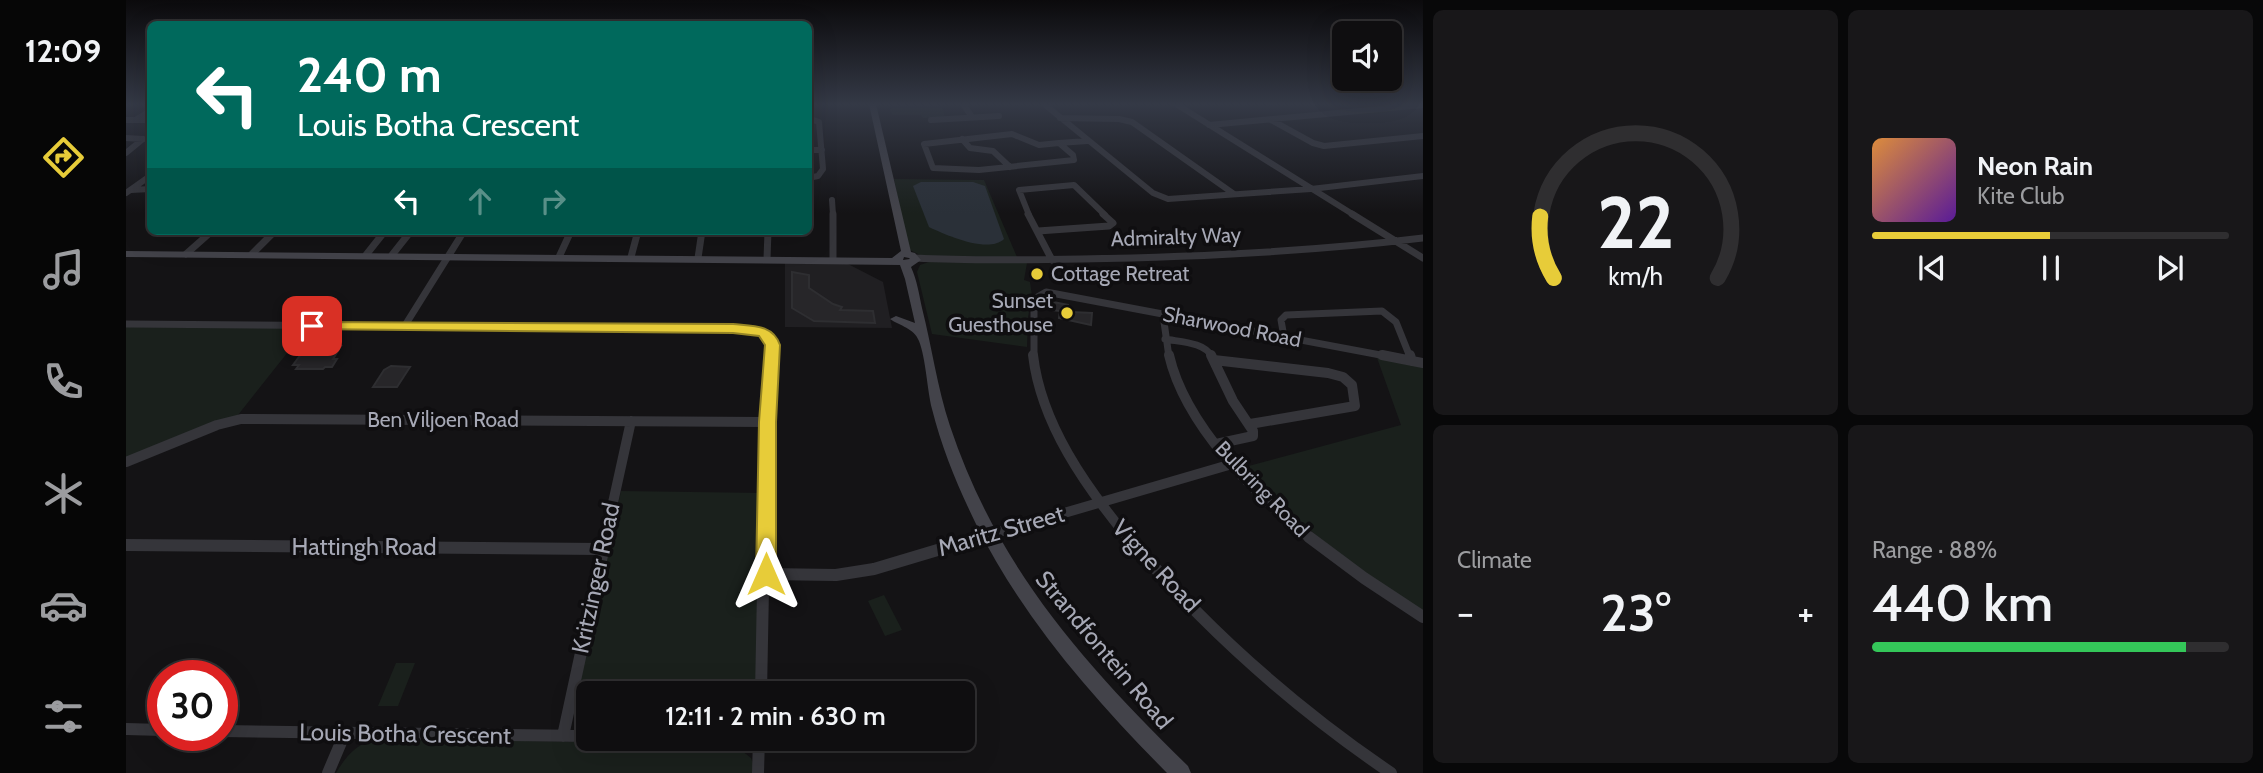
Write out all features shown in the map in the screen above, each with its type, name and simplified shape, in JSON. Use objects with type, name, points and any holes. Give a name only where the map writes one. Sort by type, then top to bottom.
[{"type":"main road","name":"Strandfontein Road","points":[[880,140],[943,424],[967,490],[989,535],[1034,607],[1118,708],[1181,773]]},
{"type":"main road","name":"Admiralty Way","points":[[126,254],[767,257],[863,259],[907,263]]},
{"type":"main road","name":"Admiralty Way","points":[[833,258],[907,263]]},
{"type":"main road","points":[[863,259],[893,265],[907,263]]},
{"type":"main road","points":[[896,319],[910,324],[925,340]]},
{"type":"street","points":[[126,153],[144,140]]},
{"type":"street","points":[[812,176],[823,172],[821,140]]},
{"type":"street","points":[[952,140],[924,143],[931,166],[939,170],[958,170],[1074,160],[1059,143]]},
{"type":"street","points":[[963,140],[970,148],[993,151],[1010,167]]},
{"type":"street","points":[[1025,140],[1034,144],[1087,141],[1163,198],[1311,189],[1423,176]]},
{"type":"street","points":[[1158,140],[1235,194]]},
{"type":"street","points":[[1233,140],[1423,258]]},
{"type":"street","points":[[1308,140],[1324,146],[1383,140]]},
{"type":"street","points":[[812,150],[822,150]]},
{"type":"street","points":[[129,192],[147,178]]},
{"type":"street","points":[[1038,231],[1110,226],[1113,223],[1074,185],[1019,190],[1018,193],[1052,260]]},
{"type":"street","points":[[129,192],[147,190]]},
{"type":"street","points":[[832,200],[835,224],[833,258]]},
{"type":"street","points":[[187,254],[208,235]]},
{"type":"street","points":[[252,254],[271,235]]},
{"type":"street","points":[[366,255],[382,235]]},
{"type":"street","points":[[393,255],[408,235]]},
{"type":"street","points":[[404,327],[461,235]]},
{"type":"street","points":[[559,257],[569,235]]},
{"type":"street","points":[[631,257],[637,235]]},
{"type":"street","points":[[697,257],[701,235]]},
{"type":"street","points":[[767,257],[768,235]]},
{"type":"street","name":"Admiralty Way","points":[[907,263],[930,259],[1052,260],[1197,256],[1423,238]]},
{"type":"street","name":"Sharwood Road","points":[[1041,293],[1061,294],[1423,363]]},
{"type":"street","name":"Vigne Road","points":[[1041,293],[1034,299],[1032,329],[1041,395],[1062,442],[1098,502],[1155,572],[1263,674],[1321,722],[1391,773]]},
{"type":"street","points":[[1284,337],[1281,320],[1286,315],[1376,309],[1393,318],[1412,361]]},
{"type":"street","name":"Bulbring Road","points":[[1163,315],[1165,339],[1180,391],[1232,464],[1301,531],[1374,586],[1423,617]]},
{"type":"street","points":[[126,324],[733,329],[757,330],[768,335],[772,345],[767,422],[766,574],[762,681]]},
{"type":"street","points":[[1165,339],[1202,347],[1210,352],[1233,401],[1250,424],[1253,431],[1251,438],[1216,444]]},
{"type":"street","points":[[1214,360],[1328,373],[1343,377],[1352,385],[1356,406],[1250,424]]},
{"type":"street","name":"Ben Viljoen Road","points":[[126,462],[217,425],[241,419],[767,422]]},
{"type":"street","name":"Kritzinger Road","points":[[563,736],[601,549],[631,421]]},
{"type":"street","name":"Maritz Street","points":[[766,574],[856,573],[1232,464]]},
{"type":"street","name":"Hattingh Road","points":[[126,545],[601,549]]},
{"type":"street","points":[[126,729],[147,730]]},
{"type":"street","name":"Louis Botha Crescent","points":[[238,731],[576,736]]},
{"type":"street","points":[[328,773],[345,733]]},
{"type":"street","points":[[758,773],[759,751]]},
{"type":"shaded area","points":[[894,179],[984,180],[1017,257],[924,257],[908,249]]},
{"type":"shaded area","points":[[921,182],[973,182],[985,186],[1004,239],[988,245],[978,244],[929,227],[913,186]]},
{"type":"shaded area","points":[[929,262],[1027,263],[1024,280],[1030,282],[1032,296],[1027,347],[932,334],[917,272],[920,265]]},
{"type":"shaded area","points":[[785,263],[848,264],[883,282],[892,328],[785,327]]},
{"type":"shaded area","points":[[126,327],[307,328],[238,415],[126,458]]},
{"type":"shaded area","points":[[1376,355],[1423,364],[1423,612],[1329,545],[1241,468],[1401,425]]},
{"type":"shaded area","points":[[621,491],[763,493],[757,681],[580,681]]},
{"type":"shaded area","points":[[884,595],[902,630],[885,636],[868,601]]},
{"type":"shaded area","points":[[396,663],[415,663],[398,706],[378,706]]},
{"type":"shaded area","points":[[377,739],[576,742],[576,751],[742,751],[751,758],[757,773],[336,773],[353,751]]},
{"type":"building","points":[[792,272],[809,275],[809,288],[842,307],[840,310],[873,311],[875,323],[814,321],[792,308]]},
{"type":"building","name":"Sunset Guesthouse","points":[[1048,301],[1068,305],[1071,312],[1092,313],[1091,325],[1059,318],[1060,311],[1052,310]]},
{"type":"building","points":[[323,341],[340,343],[338,346],[341,346],[333,359],[337,359],[332,367],[296,369],[299,365],[293,365],[307,346]]},
{"type":"building","points":[[391,366],[410,367],[397,387],[373,387],[384,370]]},
{"type":"place","name":"Cottage Retreat","points":[[1037,274]]},
{"type":"place","name":"Sunset Guesthouse","points":[[1067,313]]},
{"type":"route","points":[[312,326],[733,329],[764,332],[772,340],[767,422],[766,574]]}]
